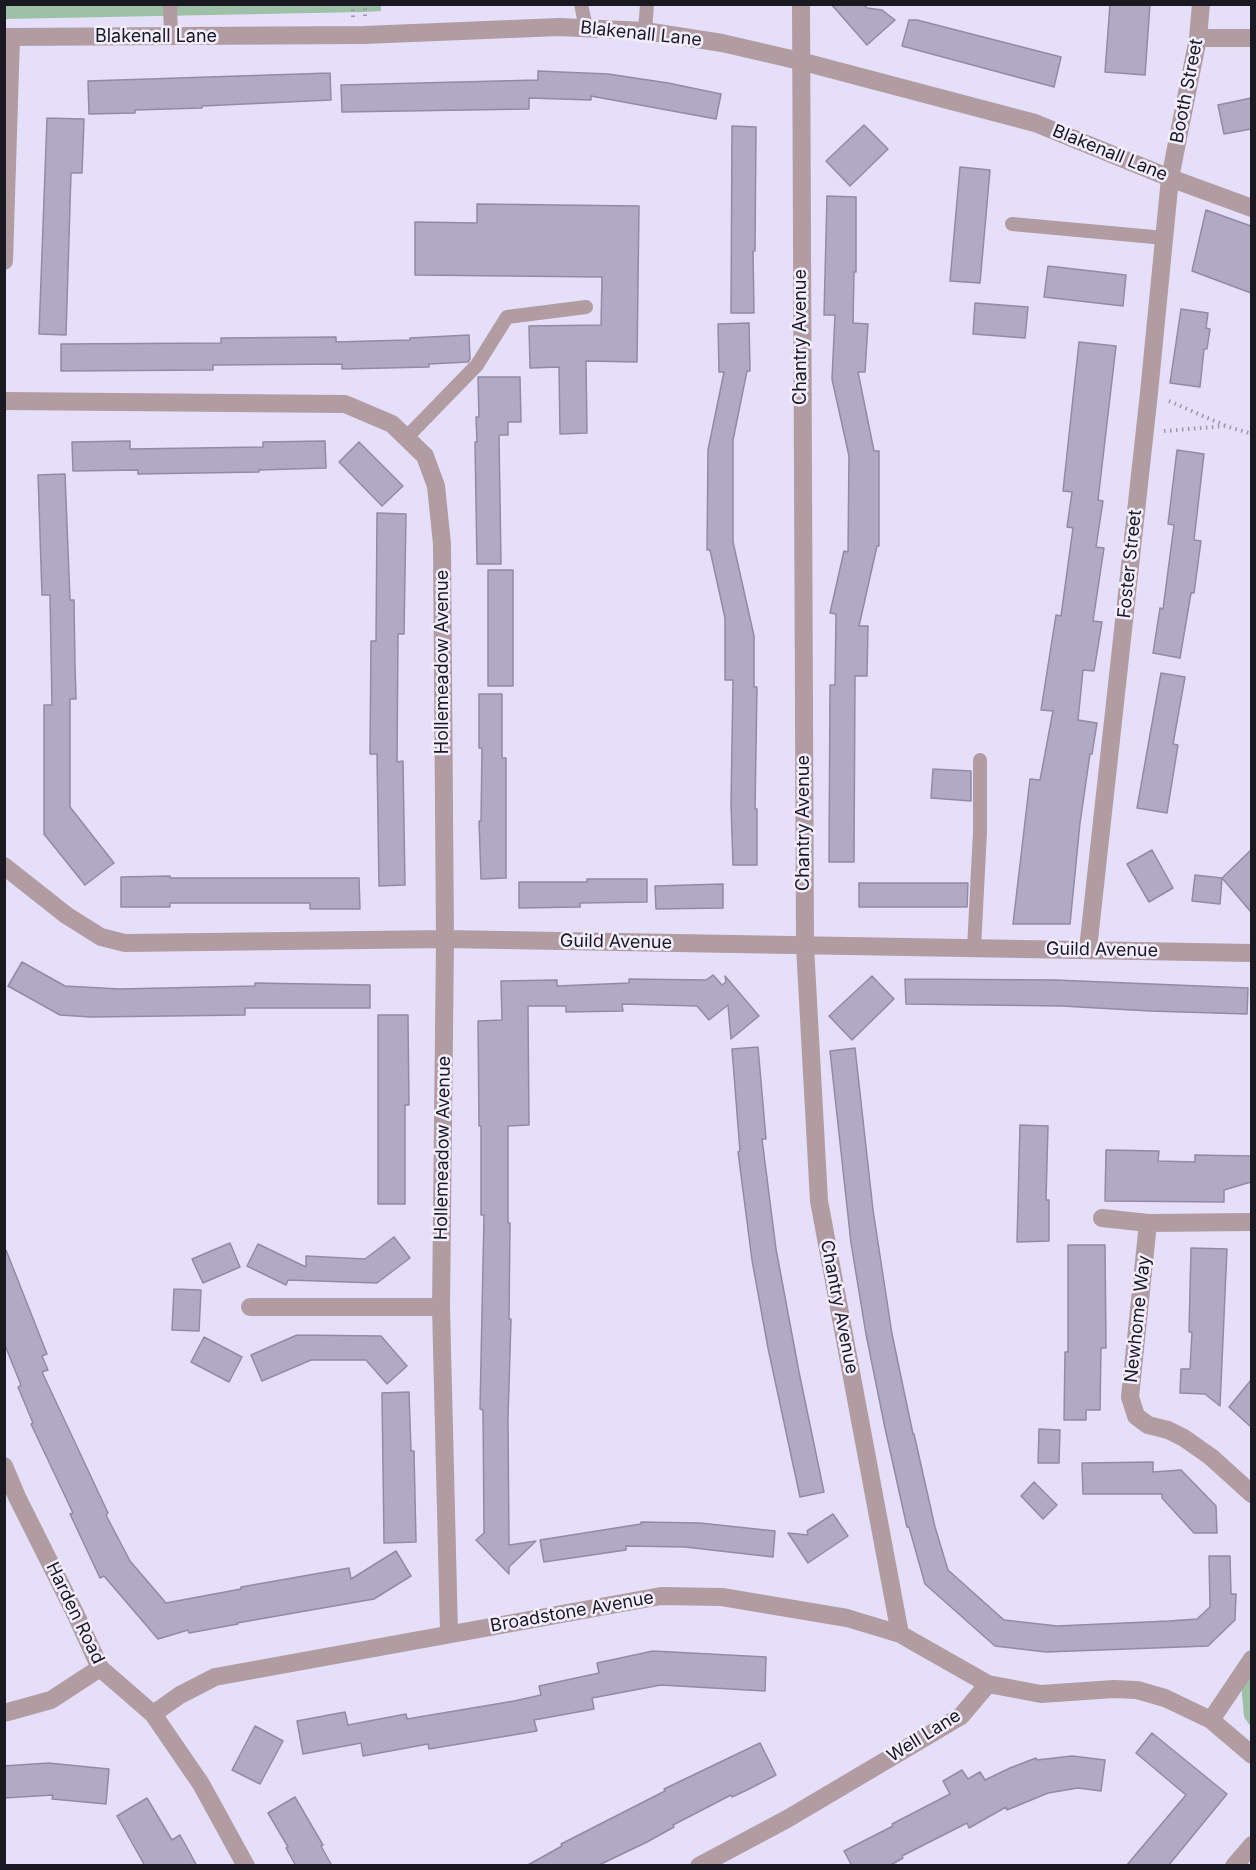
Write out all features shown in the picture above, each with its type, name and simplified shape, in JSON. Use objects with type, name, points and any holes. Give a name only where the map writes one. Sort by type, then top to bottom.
[{"type":"street","name":"Chantry Avenue","points":[[801,4],[805,946],[819,1202],[900,1634]]},
{"type":"street","name":"Booth Street","points":[[1170,178],[1198,38],[1201,4]]},
{"type":"street","name":"Blakenall Lane","points":[[8,38],[364,35],[559,27],[645,31],[722,43],[800,61],[1035,123],[1251,208]]},
{"type":"street","points":[[4,261],[8,38]]},
{"type":"street","points":[[1198,38],[1251,38]]},
{"type":"street","name":"Foster Street","points":[[1088,950],[1149,393],[1170,178]]},
{"type":"street","name":"Hollemeadow Avenue","points":[[4,401],[345,404],[392,424],[425,456],[436,486],[442,544],[445,939],[441,1307],[448,1634]]},
{"type":"street","name":"Guild Avenue","points":[[4,866],[66,915],[101,937],[124,944],[445,939],[1251,953]]},
{"type":"street","points":[[1102,1218],[1148,1223],[1251,1222]]},
{"type":"street","name":"Newhome Way","points":[[1148,1223],[1130,1397],[1136,1416],[1148,1425],[1168,1430],[1184,1438],[1211,1457],[1251,1494]]},
{"type":"street","points":[[250,1307],[441,1307]]},
{"type":"street","name":"Harden Road","points":[[4,1466],[100,1668],[153,1714],[201,1784],[246,1866]]},
{"type":"street","name":"Broadstone Avenue","points":[[153,1714],[180,1695],[215,1677],[661,1596],[722,1597],[847,1618],[900,1634],[988,1684]]},
{"type":"street","points":[[1211,1720],[1251,1659]]},
{"type":"street","points":[[4,1713],[51,1700],[100,1668]]},
{"type":"street","points":[[988,1684],[1041,1694],[1114,1689],[1137,1690],[1165,1698],[1211,1720],[1251,1755]]},
{"type":"street","name":"Well Lane","points":[[699,1866],[787,1819],[961,1716],[988,1684]]},
{"type":"street","points":[[1234,1866],[1251,1845]]},
{"type":"lane","points":[[170,4],[171,37]]},
{"type":"lane","points":[[581,4],[586,28]]},
{"type":"lane","points":[[645,31],[646,4]]},
{"type":"lane","points":[[1012,224],[1165,238]]},
{"type":"lane","points":[[406,438],[477,365],[507,317],[586,307]]},
{"type":"lane","points":[[974,948],[980,832],[980,760]]},
{"type":"path","points":[[1149,393],[1226,426],[1251,434]]},
{"type":"path","points":[[1144,432],[1226,426]]},
{"type":"green space","points":[[4,5],[381,5],[381,11],[5,19]]},
{"type":"green space","points":[[1251,1670],[1251,1727],[1244,1717],[1241,1684]]},
{"type":"building","points":[[831,4],[863,4],[867,8],[882,10],[895,20],[867,45]]},
{"type":"building","points":[[1110,4],[1150,4],[1145,75],[1105,72]]},
{"type":"building","points":[[909,20],[917,20],[1061,57],[1054,87],[902,46]]},
{"type":"building","points":[[538,71],[608,74],[721,94],[716,119],[591,96],[591,100],[529,98],[529,109],[342,112],[341,85],[538,80]]},
{"type":"building","points":[[330,73],[331,100],[89,114],[88,81]]},
{"type":"building","points":[[1251,98],[1251,129],[1224,134],[1218,105]]},
{"type":"building","points":[[47,118],[84,119],[82,173],[71,173],[66,335],[39,334]]},
{"type":"building","points":[[864,125],[888,149],[850,186],[826,161]]},
{"type":"building","points":[[732,126],[756,127],[754,313],[731,313]]},
{"type":"building","points":[[960,167],[990,170],[980,283],[950,281]]},
{"type":"building","points":[[827,196],[856,197],[853,323],[868,324],[865,372],[858,372],[874,451],[879,451],[879,546],[877,546],[859,626],[868,626],[867,676],[855,676],[854,862],[829,862],[830,685],[835,685],[836,614],[830,613],[844,551],[848,552],[849,456],[832,379],[835,315],[824,315]]},
{"type":"building","points":[[477,204],[639,206],[637,362],[586,361],[587,433],[560,434],[559,367],[530,368],[529,326],[601,325],[602,277],[415,275],[415,222],[477,223]]},
{"type":"building","points":[[1206,210],[1251,226],[1251,293],[1192,271]]},
{"type":"building","points":[[1048,266],[1126,275],[1123,306],[1044,297]]},
{"type":"building","points":[[975,303],[1028,307],[1025,338],[973,334]]},
{"type":"building","points":[[1181,309],[1208,313],[1206,328],[1210,329],[1207,349],[1204,349],[1200,387],[1170,383]]},
{"type":"building","points":[[749,323],[750,371],[747,371],[733,440],[733,542],[754,636],[754,687],[757,687],[755,809],[757,809],[757,865],[733,865],[731,804],[733,680],[725,680],[725,618],[710,550],[707,550],[708,450],[724,372],[719,372],[718,324]]},
{"type":"building","points":[[469,335],[470,359],[468,362],[429,364],[429,367],[342,369],[342,364],[213,365],[213,370],[61,371],[61,344],[221,343],[221,338],[336,337],[336,342],[410,340],[410,338]]},
{"type":"building","points":[[1079,342],[1116,346],[1098,500],[1103,501],[1096,547],[1104,548],[1093,621],[1102,622],[1094,671],[1083,670],[1078,720],[1097,723],[1080,823],[1070,924],[1013,924],[1030,779],[1040,780],[1053,711],[1041,710],[1056,615],[1061,616],[1073,528],[1067,527],[1072,492],[1063,491]]},
{"type":"building","points":[[478,377],[520,377],[521,422],[508,422],[508,435],[499,435],[501,564],[477,564],[475,442],[477,442],[476,417],[479,417]]},
{"type":"building","points":[[130,441],[130,449],[263,447],[263,442],[325,441],[326,468],[259,470],[259,472],[138,474],[138,470],[73,471],[72,442]]},
{"type":"building","points":[[359,442],[403,486],[382,506],[339,462]]},
{"type":"building","points":[[1177,450],[1204,454],[1194,540],[1201,541],[1194,593],[1191,593],[1180,658],[1153,653],[1160,608],[1163,609],[1174,525],[1168,524]]},
{"type":"building","points":[[65,474],[70,600],[74,600],[76,699],[70,699],[70,807],[114,863],[85,885],[44,834],[44,705],[52,705],[50,595],[42,595],[38,475]]},
{"type":"building","points":[[377,513],[406,514],[404,634],[398,634],[397,762],[403,761],[405,885],[379,886],[377,754],[370,754],[371,641],[376,641]]},
{"type":"building","points":[[488,570],[513,570],[513,686],[488,686]]},
{"type":"building","points":[[1161,673],[1185,677],[1173,744],[1178,745],[1167,813],[1137,808]]},
{"type":"building","points":[[479,694],[502,694],[502,758],[506,758],[506,878],[481,879],[479,821],[481,821],[482,748],[479,748]]},
{"type":"building","points":[[933,769],[971,771],[971,801],[931,798]]},
{"type":"building","points":[[1152,850],[1173,888],[1149,902],[1127,864]]},
{"type":"building","points":[[1251,850],[1251,912],[1222,878]]},
{"type":"building","points":[[1195,875],[1222,878],[1220,904],[1192,901]]},
{"type":"building","points":[[170,876],[170,878],[359,878],[360,909],[310,909],[310,903],[170,903],[170,907],[121,907],[121,877]]},
{"type":"building","points":[[587,879],[647,879],[647,902],[580,903],[580,907],[519,908],[519,882],[587,882]]},
{"type":"building","points":[[859,883],[968,883],[967,907],[859,907]]},
{"type":"building","points":[[723,884],[723,908],[656,909],[655,886]]},
{"type":"building","points":[[22,962],[65,986],[119,989],[255,986],[255,983],[370,985],[370,1008],[245,1008],[245,1015],[91,1017],[60,1015],[8,986]]},
{"type":"building","points":[[713,975],[722,985],[726,982],[725,976],[759,1016],[731,1039],[728,1005],[709,1020],[697,1006],[622,1004],[623,1011],[566,1012],[566,1006],[528,1006],[529,1125],[508,1126],[509,1319],[511,1319],[508,1419],[509,1545],[536,1541],[509,1567],[509,1574],[476,1540],[484,1533],[483,1410],[480,1409],[484,1215],[481,1215],[478,1021],[502,1020],[501,981],[557,980],[557,986],[629,983],[629,979],[706,980]]},
{"type":"building","points":[[872,976],[894,999],[852,1040],[829,1016]]},
{"type":"building","points":[[905,979],[1055,980],[1248,988],[1247,1014],[1062,1006],[906,1004]]},
{"type":"building","points":[[378,1015],[408,1015],[409,1105],[405,1105],[405,1204],[378,1204]]},
{"type":"building","points":[[758,1047],[766,1139],[762,1139],[776,1249],[824,1492],[800,1497],[752,1260],[738,1152],[740,1151],[732,1049]]},
{"type":"building","points":[[855,1048],[873,1210],[892,1334],[935,1527],[948,1570],[1004,1620],[1057,1626],[1169,1621],[1197,1619],[1210,1607],[1209,1556],[1230,1556],[1231,1594],[1236,1594],[1235,1620],[1208,1646],[1046,1652],[995,1646],[925,1584],[909,1527],[907,1527],[885,1428],[851,1243],[830,1051]]},
{"type":"building","points":[[1020,1125],[1048,1126],[1046,1200],[1049,1200],[1049,1241],[1017,1242]]},
{"type":"building","points":[[1106,1150],[1159,1151],[1158,1161],[1195,1162],[1195,1155],[1251,1156],[1251,1182],[1224,1190],[1224,1202],[1105,1201]]},
{"type":"building","points":[[394,1237],[410,1258],[377,1283],[288,1280],[286,1285],[247,1266],[258,1244],[306,1267],[306,1256],[365,1259]]},
{"type":"building","points":[[230,1243],[240,1267],[203,1283],[192,1259]]},
{"type":"building","points":[[1068,1245],[1105,1245],[1106,1348],[1101,1348],[1100,1410],[1086,1410],[1086,1420],[1064,1420],[1065,1352],[1068,1352]]},
{"type":"building","points":[[1191,1248],[1227,1249],[1220,1406],[1205,1394],[1180,1393],[1181,1369],[1190,1369]]},
{"type":"building","points":[[4,1250],[6,1250],[47,1354],[42,1356],[48,1370],[42,1372],[108,1513],[106,1515],[130,1561],[166,1603],[349,1568],[351,1579],[396,1551],[411,1576],[374,1599],[189,1633],[188,1630],[158,1639],[104,1576],[100,1578],[70,1514],[73,1513],[31,1424],[33,1423],[18,1387],[21,1385],[4,1343]]},
{"type":"building","points":[[174,1289],[201,1290],[199,1331],[172,1330]]},
{"type":"building","points":[[297,1335],[381,1336],[407,1366],[387,1384],[366,1360],[311,1360],[262,1381],[251,1355]]},
{"type":"building","points":[[204,1337],[242,1357],[229,1382],[191,1362]]},
{"type":"building","points":[[1251,1380],[1251,1427],[1229,1407]]},
{"type":"building","points":[[409,1392],[411,1451],[414,1451],[416,1542],[384,1543],[382,1393]]},
{"type":"building","points":[[1039,1429],[1060,1430],[1059,1463],[1038,1463]]},
{"type":"building","points":[[1153,1462],[1153,1472],[1181,1470],[1216,1506],[1217,1533],[1194,1533],[1162,1498],[1162,1494],[1083,1494],[1082,1463]]},
{"type":"building","points":[[1034,1482],[1057,1505],[1043,1519],[1021,1496]]},
{"type":"building","points":[[833,1514],[848,1536],[808,1563],[788,1533],[808,1535],[807,1531]]},
{"type":"building","points":[[641,1522],[700,1523],[775,1531],[773,1557],[685,1547],[626,1546],[626,1550],[544,1562],[540,1540],[641,1524]]},
{"type":"building","points":[[653,1651],[766,1657],[765,1691],[661,1685],[592,1698],[594,1709],[534,1720],[537,1731],[429,1749],[428,1744],[363,1756],[361,1743],[303,1754],[297,1721],[345,1712],[348,1725],[406,1714],[407,1719],[514,1701],[541,1695],[539,1686],[599,1673],[597,1663]]},
{"type":"building","points":[[255,1726],[283,1741],[260,1784],[232,1770]]},
{"type":"building","points":[[1152,1733],[1227,1794],[1168,1866],[1126,1866],[1186,1795],[1136,1753]]},
{"type":"building","points":[[760,1743],[776,1775],[732,1797],[731,1795],[673,1825],[674,1827],[647,1842],[597,1866],[526,1866],[562,1846],[561,1844],[665,1791],[664,1789]]},
{"type":"building","points":[[1072,1756],[1105,1760],[1101,1791],[1078,1788],[1048,1793],[1007,1810],[1006,1807],[969,1828],[967,1823],[902,1856],[903,1858],[889,1866],[852,1866],[844,1851],[950,1794],[943,1781],[962,1770],[968,1779],[980,1772],[985,1780],[1036,1758],[1037,1760]]},
{"type":"building","points":[[48,1763],[109,1769],[106,1804],[52,1799],[53,1795],[4,1798],[4,1766]]},
{"type":"building","points":[[295,1797],[323,1845],[321,1846],[332,1866],[296,1866],[286,1848],[288,1847],[268,1813]]},
{"type":"building","points":[[147,1798],[172,1840],[180,1835],[197,1866],[145,1866],[117,1816]]}]
